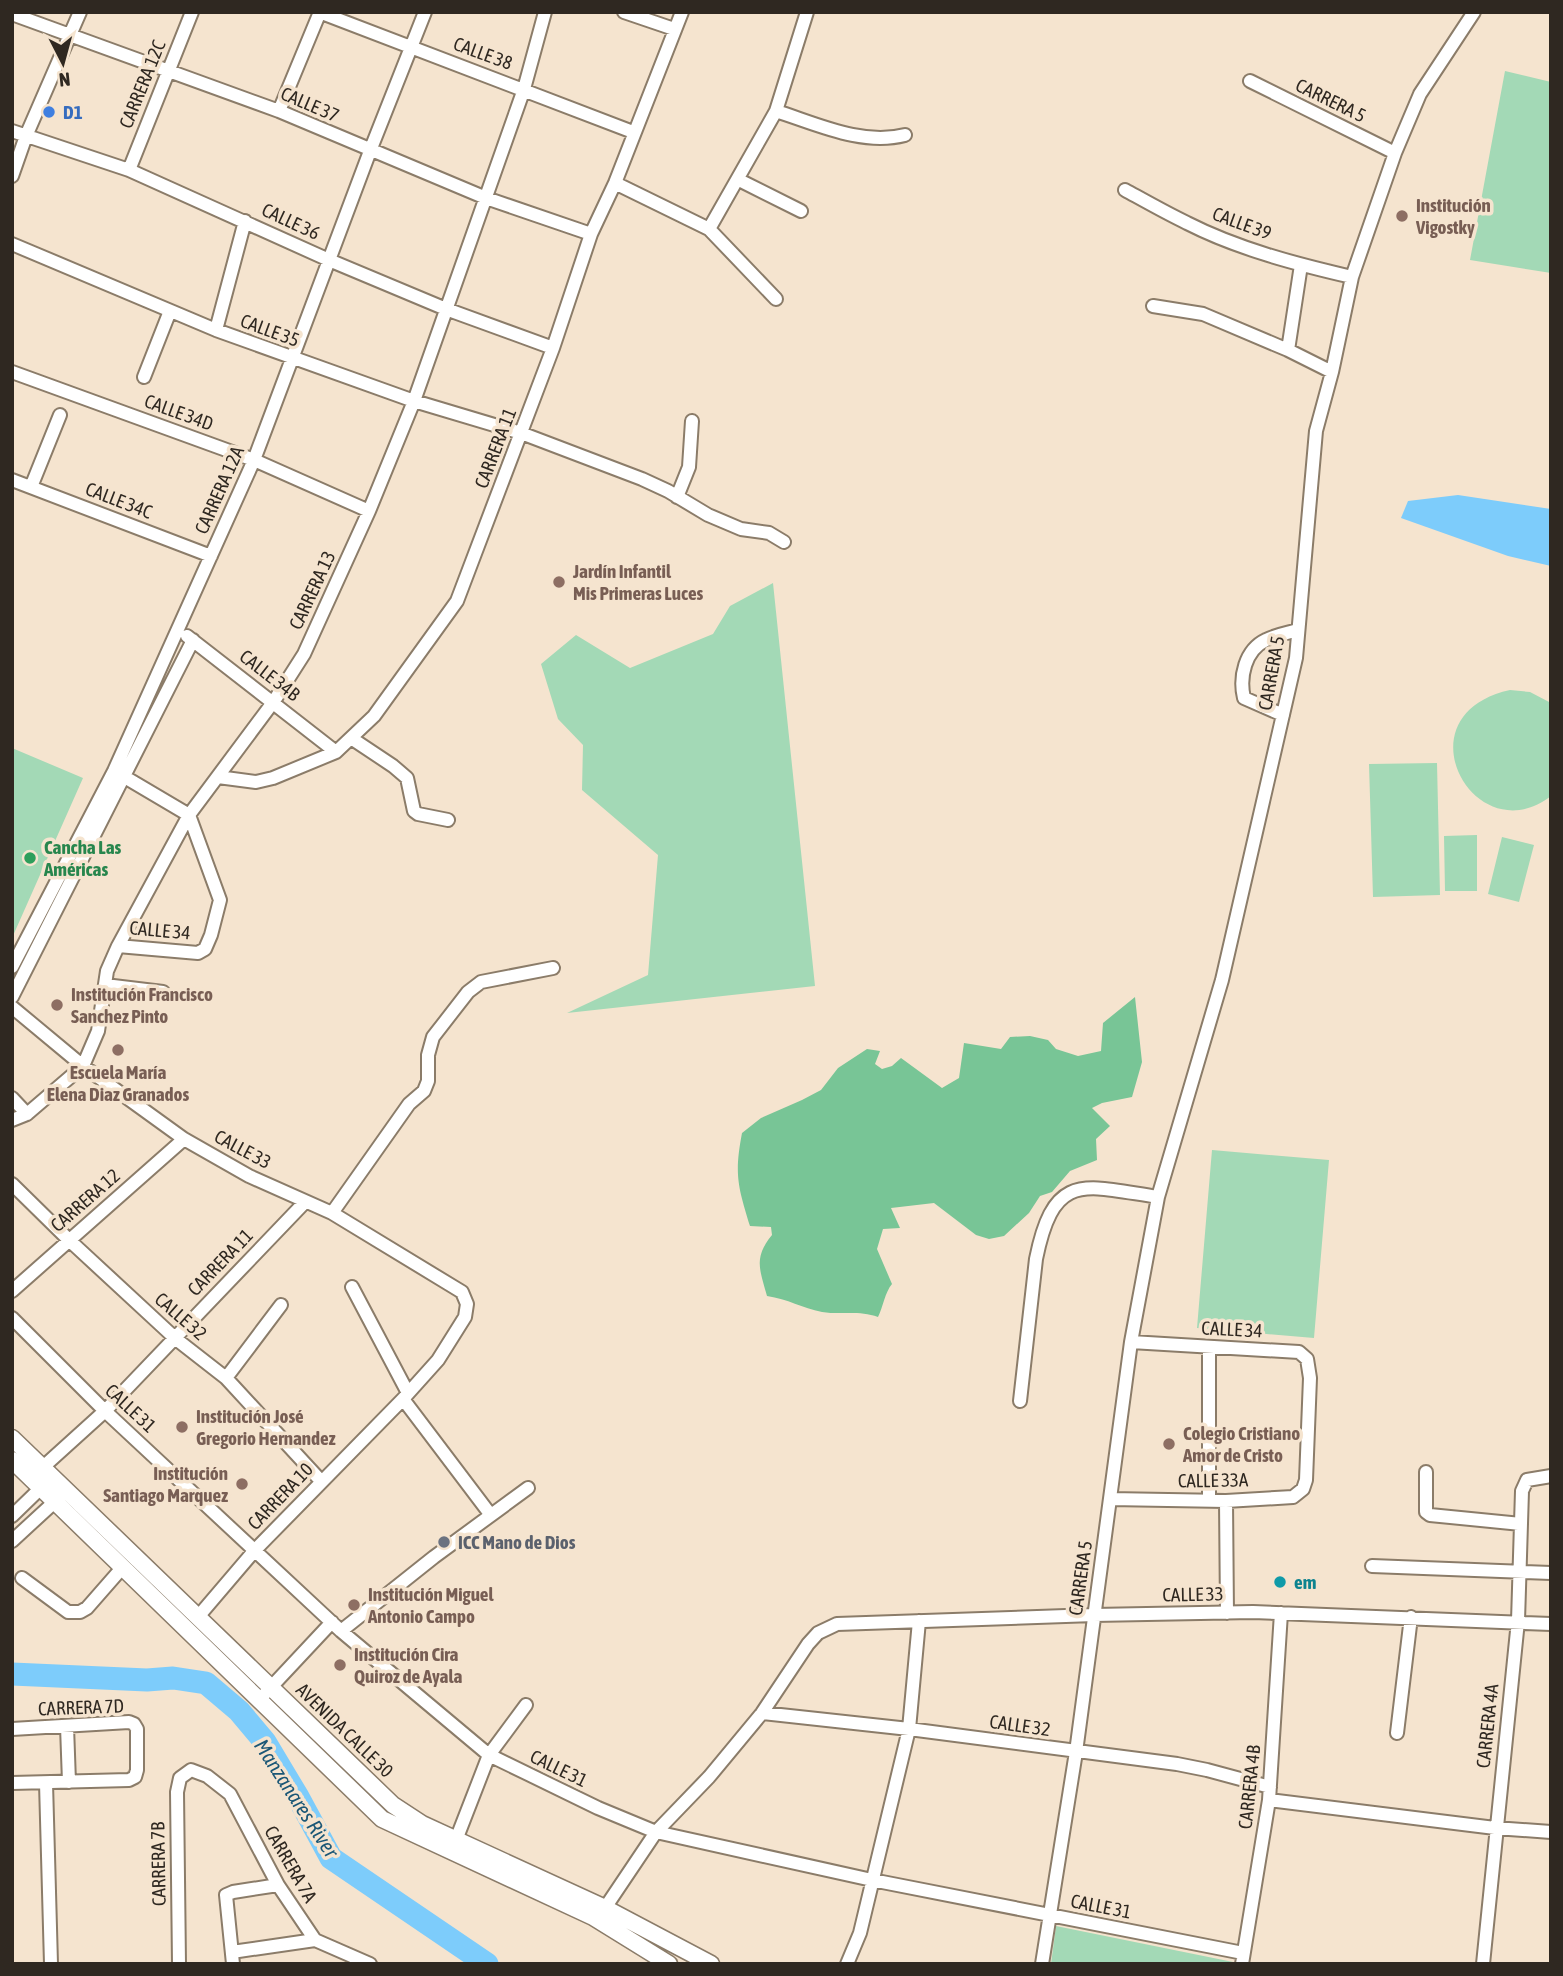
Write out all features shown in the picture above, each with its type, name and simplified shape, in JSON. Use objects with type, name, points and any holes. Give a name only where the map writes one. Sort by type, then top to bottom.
[{"type":"main road","name":"AVENIDA CALLE 30","points":[[12,1438],[45,1478],[54,1502],[382,1819],[593,1917],[669,1964]]},
{"type":"main road","name":"AVENIDA CALLE 30","points":[[12,1460],[66,1491],[393,1805],[422,1825],[605,1908],[710,1964]]},
{"type":"street","points":[[12,176],[26,136],[79,12]]},
{"type":"street","name":"CARRERA 12C","points":[[129,170],[192,12]]},
{"type":"street","points":[[279,111],[320,12]]},
{"type":"street","name":"CALLE 38","points":[[320,12],[634,132]]},
{"type":"street","name":"CARRERA 12A","points":[[12,967],[114,771],[254,460],[425,12]]},
{"type":"street","name":"CARRERA 13","points":[[12,1120],[27,1114],[83,1066],[98,1031],[107,971],[118,946],[189,815],[274,701],[304,654],[369,511],[414,401],[524,89],[545,12]]},
{"type":"street","points":[[624,12],[674,29]]},
{"type":"street","name":"CARRERA 11","points":[[218,776],[256,782],[273,778],[336,752],[374,716],[457,601],[553,348],[591,234],[615,183],[682,12]]},
{"type":"street","points":[[709,229],[776,111],[807,12]]},
{"type":"street","name":"CARRERA 5","points":[[1042,1964],[1076,1752],[1131,1342],[1158,1197],[1222,980],[1296,658],[1316,431],[1332,372],[1352,277],[1395,153],[1420,94],[1474,12]]},
{"type":"street","name":"CALLE 37","points":[[12,14],[279,111],[486,198],[591,234]]},
{"type":"street","name":"CARRERA 5","points":[[1250,81],[1395,153]]},
{"type":"street","points":[[776,111],[858,137],[890,139],[905,135]]},
{"type":"street","name":"CALLE 36","points":[[12,131],[129,170],[329,260],[446,309],[553,348]]},
{"type":"street","points":[[739,180],[801,211]]},
{"type":"street","points":[[615,183],[709,229],[776,299]]},
{"type":"street","name":"CALLE 39","points":[[1125,190],[1189,224],[1301,265],[1352,277]]},
{"type":"street","points":[[216,330],[245,221]]},
{"type":"street","name":"CALLE 35","points":[[12,244],[216,330],[414,401],[521,433],[642,479],[708,515],[741,529],[769,533],[784,542]]},
{"type":"street","points":[[1288,350],[1301,265]]},
{"type":"street","points":[[1153,306],[1203,314],[1332,372]]},
{"type":"street","points":[[144,377],[170,311]]},
{"type":"street","name":"CALLE 34D","points":[[12,372],[254,460],[369,511]]},
{"type":"street","points":[[31,487],[60,415]]},
{"type":"street","points":[[677,497],[689,467],[692,421]]},
{"type":"street","name":"CALLE 34C","points":[[12,480],[211,556]]},
{"type":"street","name":"CALLE 34B","points":[[179,630],[274,701],[336,752]]},
{"type":"street","points":[[1283,715],[1244,698],[1242,678],[1246,661],[1258,645],[1267,639],[1298,631]]},
{"type":"street","points":[[12,998],[193,640]]},
{"type":"street","points":[[351,738],[407,778],[414,811],[448,820]]},
{"type":"street","points":[[123,776],[189,815]]},
{"type":"street","name":"CALLE 34","points":[[118,946],[198,953],[205,949],[220,900],[189,815]]},
{"type":"street","points":[[332,1213],[409,1104],[424,1091],[428,1081],[428,1055],[433,1037],[468,992],[481,982],[553,968]]},
{"type":"street","points":[[105,985],[163,992]]},
{"type":"street","name":"CALLE 33","points":[[12,1007],[83,1066],[184,1139],[249,1176],[332,1213],[462,1292],[467,1304]]},
{"type":"street","points":[[12,1098],[27,1114]]},
{"type":"street","name":"CARRERA 12","points":[[12,1292],[184,1139]]},
{"type":"street","name":"CALLE 32","points":[[12,1184],[176,1339],[226,1378],[321,1481]]},
{"type":"street","points":[[1020,1401],[1040,1237],[1057,1202],[1072,1190],[1089,1187],[1158,1197]]},
{"type":"street","name":"CARRERA 11","points":[[12,1516],[105,1411],[305,1202]]},
{"type":"street","points":[[352,1287],[406,1396],[490,1514]]},
{"type":"street","name":"CARRERA 10","points":[[197,1618],[256,1550],[439,1360],[465,1317],[467,1304]]},
{"type":"street","points":[[226,1378],[281,1305]]},
{"type":"street","name":"CALLE 31","points":[[12,1318],[105,1411],[331,1622],[489,1755],[598,1808],[656,1832],[1242,1958]]},
{"type":"street","name":"CALLE 34","points":[[1131,1342],[1299,1352],[1307,1359],[1310,1378],[1306,1480]]},
{"type":"street","points":[[1209,1347],[1209,1500]]},
{"type":"street","points":[[1426,1472],[1426,1512],[1430,1516],[1521,1524]]},
{"type":"street","name":"CARRERA 4A","points":[[1483,1964],[1518,1621],[1522,1491],[1527,1480],[1551,1476]]},
{"type":"street","name":"CALLE 33A","points":[[1110,1499],[1226,1501],[1293,1497],[1303,1489],[1306,1480]]},
{"type":"street","points":[[341,1631],[490,1514],[528,1488]]},
{"type":"street","points":[[12,1541],[66,1491]]},
{"type":"street","points":[[1226,1501],[1227,1613]]},
{"type":"street","points":[[1372,1566],[1551,1573]]},
{"type":"street","points":[[22,1578],[68,1612],[76,1613],[87,1608],[122,1568]]},
{"type":"street","name":"CALLE 33","points":[[762,1713],[808,1644],[818,1633],[836,1624],[1227,1613],[1551,1623]]},
{"type":"street","name":"CARRERA 4B","points":[[1242,1958],[1270,1794],[1281,1613]]},
{"type":"street","points":[[1397,1733],[1410,1617]]},
{"type":"street","points":[[847,1964],[860,1933],[909,1729],[919,1621]]},
{"type":"street","points":[[259,1700],[331,1622]]},
{"type":"street","points":[[456,1840],[489,1755],[526,1705]]},
{"type":"street","points":[[605,1908],[656,1832],[709,1777],[762,1713]]},
{"type":"street","name":"CALLE 32","points":[[762,1713],[1177,1764],[1270,1794],[1495,1828],[1551,1832]]},
{"type":"street","name":"CARRERA 7D","points":[[12,1729],[129,1722],[137,1728],[137,1770],[135,1777],[129,1780],[12,1783]]},
{"type":"street","points":[[67,1726],[69,1782]]},
{"type":"street","name":"CARRERA 7A","points":[[191,1770],[207,1776],[230,1794],[278,1885],[315,1940]]},
{"type":"street","name":"CARRERA 7B","points":[[179,1964],[177,1791],[180,1778],[191,1770]]},
{"type":"street","points":[[46,1783],[51,1964]]},
{"type":"street","points":[[278,1885],[226,1895],[232,1958],[315,1940],[370,1964]]},
{"type":"green space","points":[[1505,71],[1551,82],[1551,273],[1470,260]]},
{"type":"green space","points":[[773,583],[815,986],[567,1013],[648,975],[658,855],[582,790],[583,745],[558,719],[541,664],[576,635],[630,668],[713,634],[730,606]]},
{"type":"green space","points":[[1510,690],[1530,692],[1551,703],[1551,796],[1523,809],[1497,808],[1475,795],[1460,775],[1453,750],[1458,725],[1476,704]]},
{"type":"green space","name":"Cancha Las Américas","points":[[12,748],[83,778],[12,938]]},
{"type":"green space","points":[[1437,763],[1440,895],[1373,897],[1369,764]]},
{"type":"green space","points":[[1477,835],[1477,891],[1445,891],[1444,836]]},
{"type":"green space","points":[[1502,837],[1534,845],[1519,902],[1488,894]]},
{"type":"green space","points":[[1135,997],[1142,1062],[1132,1097],[1102,1103],[1092,1108],[1110,1126],[1096,1139],[1097,1160],[1070,1171],[1052,1192],[1040,1196],[1029,1213],[1004,1236],[989,1239],[976,1235],[934,1203],[891,1208],[900,1228],[883,1229],[877,1249],[892,1284],[878,1317],[822,1312],[767,1296],[760,1258],[772,1235],[771,1227],[750,1226],[738,1180],[742,1133],[761,1118],[821,1090],[838,1068],[867,1049],[880,1051],[875,1064],[882,1069],[892,1066],[901,1058],[942,1088],[959,1078],[964,1043],[1001,1049],[1010,1037],[1030,1036],[1048,1040],[1056,1049],[1078,1056],[1101,1051],[1103,1023]]},
{"type":"green space","points":[[1212,1150],[1329,1160],[1314,1338],[1197,1328]]},
{"type":"green space","points":[[1056,1926],[1238,1963],[1238,1964],[1051,1964]]},
{"type":"water","points":[[1458,495],[1551,509],[1551,566],[1508,556],[1401,518],[1408,501]]},
{"type":"waterway","name":"Manzanares River","points":[[12,1674],[147,1680],[173,1678],[206,1683],[239,1711],[265,1742],[331,1858],[487,1964]]},
{"type":"place","name":"D1","points":[[49,112]]},
{"type":"place","name":"Institución Vigostky","points":[[1402,216]]},
{"type":"place","name":"Jardín Infantil Mis Primeras Luces","points":[[559,582]]},
{"type":"place","name":"Cancha Las Américas","points":[[30,858]]},
{"type":"place","name":"Institución Francisco Sanchez Pinto","points":[[57,1005]]},
{"type":"place","name":"Escuela María Elena Diaz Granados","points":[[118,1050]]},
{"type":"place","name":"Institución José Gregorio Hernandez","points":[[182,1427]]},
{"type":"place","name":"Colegio Cristiano Amor de Cristo","points":[[1169,1444]]},
{"type":"place","name":"Institución Santiago Marquez","points":[[242,1484]]},
{"type":"place","name":"ICC Mano de Dios","points":[[444,1542]]},
{"type":"place","name":"em","points":[[1280,1582]]},
{"type":"place","name":"Institución Miguel Antonio Campo","points":[[354,1605]]},
{"type":"place","name":"Institución Cira Quiroz de Ayala","points":[[340,1665]]}]
